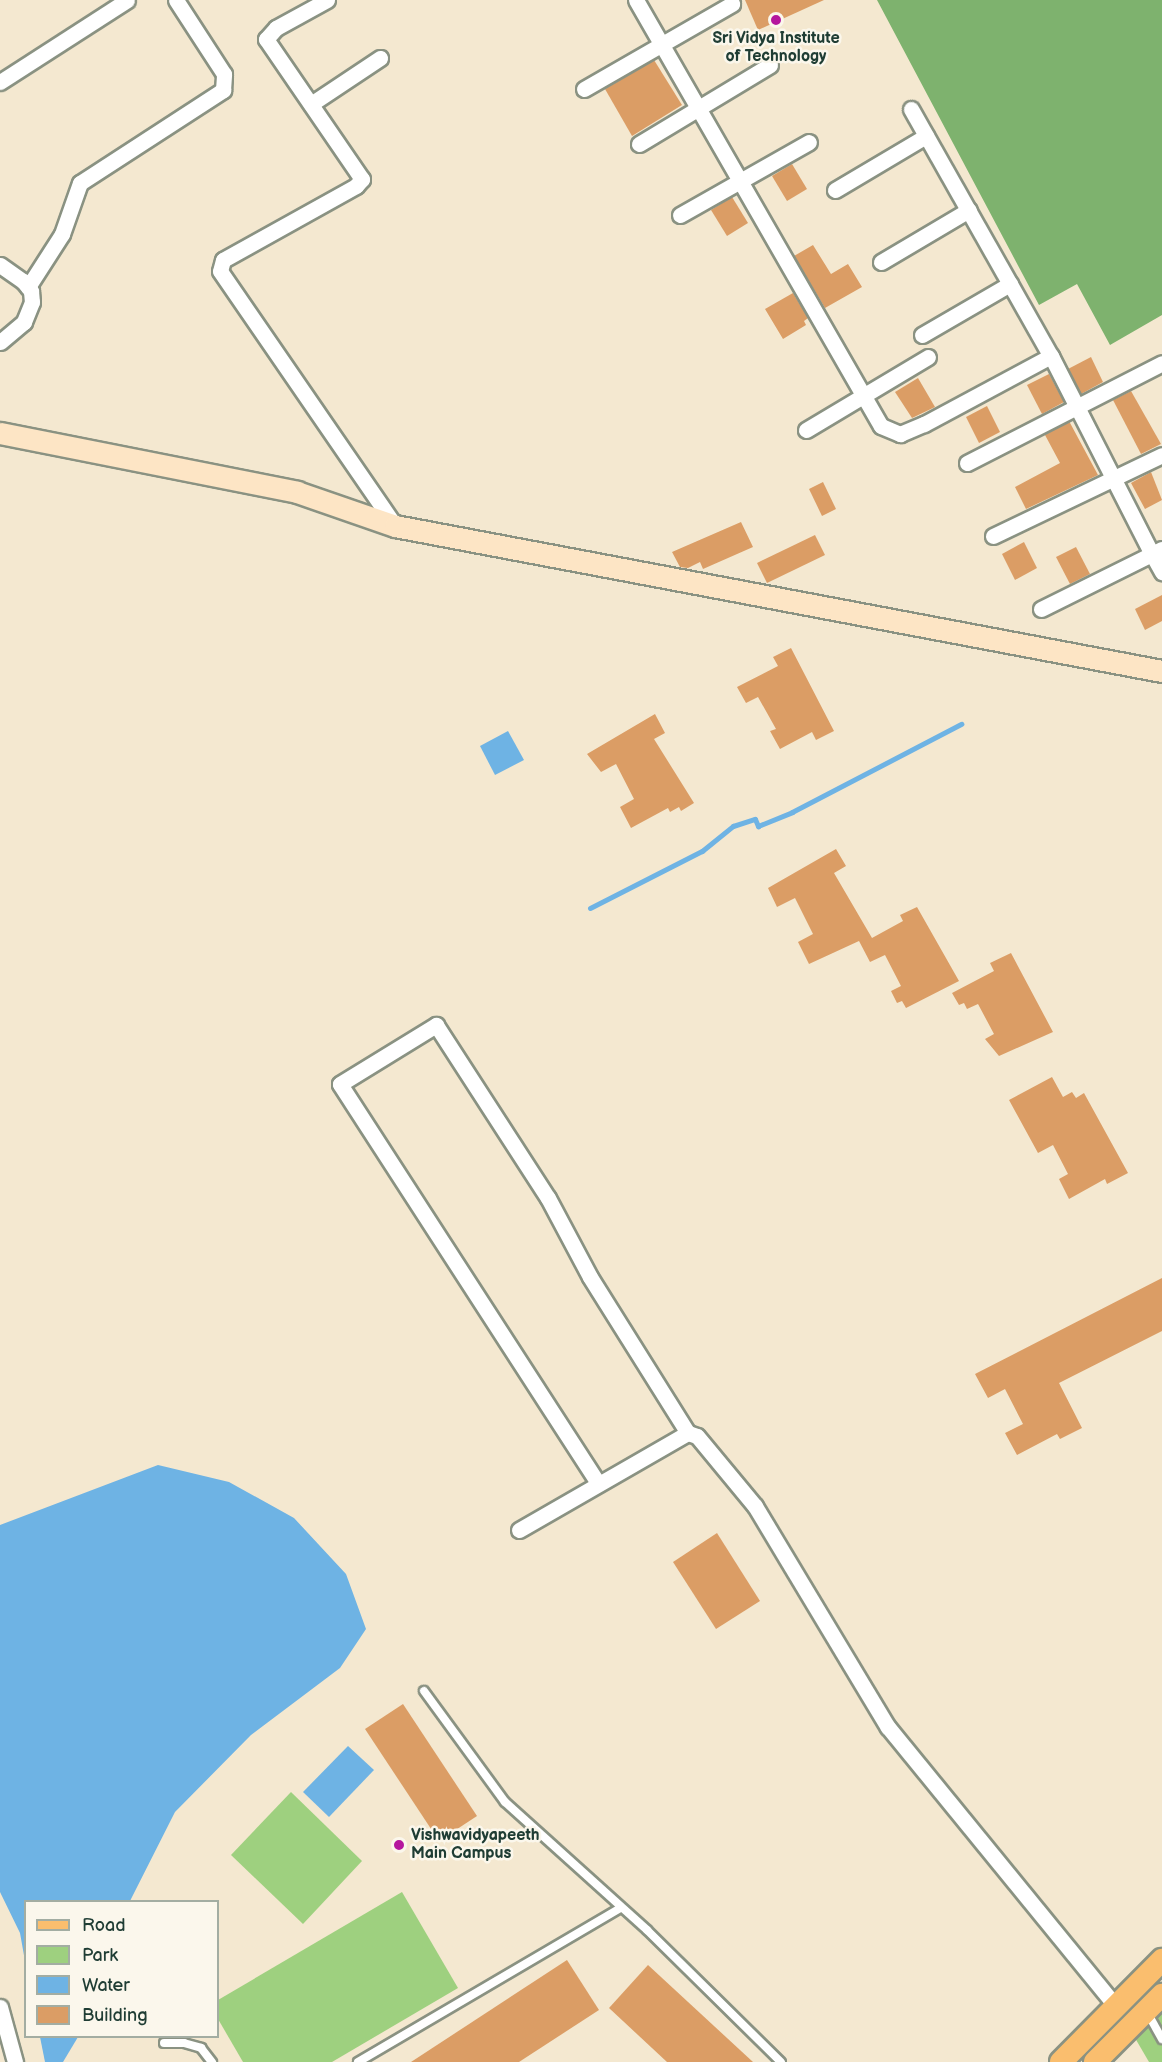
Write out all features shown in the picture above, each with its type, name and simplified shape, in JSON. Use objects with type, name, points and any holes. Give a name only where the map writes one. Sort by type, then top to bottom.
[{"type":"main road","points":[[0,433],[297,492],[395,526],[1162,671]]},
{"type":"main road","points":[[1060,2062],[1162,1960]]},
{"type":"main road","points":[[1095,2062],[1154,2003]]},
{"type":"street","points":[[0,82],[128,0]]},
{"type":"street","points":[[28,287],[62,234],[80,183],[223,90],[224,74],[176,0]]},
{"type":"street","points":[[327,0],[276,28],[266,39],[362,179],[356,186],[223,260],[219,270],[395,526]]},
{"type":"street","points":[[636,0],[861,397],[881,426],[900,434],[1051,357]]},
{"type":"street","points":[[584,89],[732,4]]},
{"type":"street","points":[[311,104],[380,58]]},
{"type":"street","points":[[639,144],[770,65]]},
{"type":"street","points":[[911,109],[1051,357],[1113,478],[1157,552],[1162,572]]},
{"type":"street","points":[[836,190],[926,136]]},
{"type":"street","points":[[680,215],[809,142]]},
{"type":"street","points":[[881,262],[969,210]]},
{"type":"street","points":[[0,265],[28,287],[32,302],[29,315],[0,342]]},
{"type":"street","points":[[922,335],[1010,284]]},
{"type":"street","points":[[806,430],[928,357]]},
{"type":"street","points":[[967,463],[1162,363]]},
{"type":"street","points":[[993,536],[1162,454]]},
{"type":"street","points":[[1041,609],[1157,552]]},
{"type":"street","points":[[598,1483],[340,1084],[436,1025],[548,1198],[590,1277],[688,1433],[697,1436],[755,1506],[888,1727],[1116,2007]]},
{"type":"street","points":[[519,1530],[688,1433]]},
{"type":"street","points":[[0,2007],[15,2062]]},
{"type":"lane","points":[[424,1690],[505,1802],[782,2062]]},
{"type":"lane","points":[[358,2062],[620,1908]]},
{"type":"lane","points":[[1154,2003],[1162,2039]]},
{"type":"lane","points":[[164,2043],[184,2043],[201,2048],[212,2062]]},
{"type":"green space","points":[[877,0],[1162,0],[1162,315],[1110,345],[1077,284],[1039,305]]},
{"type":"green space","points":[[291,1792],[362,1861],[303,1924],[231,1855]]},
{"type":"green space","points":[[402,1892],[458,1988],[332,2062],[243,2062],[219,2021],[219,1999]]},
{"type":"green space","points":[[1162,2011],[1162,2062],[1149,2062],[1135,2038]]},
{"type":"water","points":[[508,731],[524,760],[495,775],[480,746]]},
{"type":"water","points":[[158,1465],[229,1482],[294,1518],[346,1574],[366,1629],[340,1668],[251,1735],[175,1812],[131,1900],[24,1900],[24,1955],[20,1933],[0,1892],[0,1525]]},
{"type":"water","points":[[348,1746],[374,1770],[329,1817],[303,1792]]},
{"type":"water","points":[[40,2038],[77,2038],[63,2062],[45,2062]]},
{"type":"building","points":[[745,0],[824,0],[758,30]]},
{"type":"building","points":[[654,60],[682,105],[632,136],[605,89]]},
{"type":"building","points":[[792,164],[807,189],[787,201],[772,176]]},
{"type":"building","points":[[732,197],[748,223],[727,236],[711,210]]},
{"type":"building","points":[[813,245],[831,274],[848,264],[862,287],[825,308],[794,256]]},
{"type":"building","points":[[793,293],[808,318],[804,321],[806,325],[783,339],[765,309]]},
{"type":"building","points":[[1091,357],[1103,382],[1081,394],[1068,369]]},
{"type":"building","points":[[1049,374],[1064,402],[1042,414],[1027,385]]},
{"type":"building","points":[[918,378],[935,407],[912,418],[895,392]]},
{"type":"building","points":[[1131,391],[1161,444],[1141,454],[1113,400]]},
{"type":"building","points":[[987,406],[1000,432],[979,443],[966,417]]},
{"type":"building","points":[[1069,421],[1098,475],[1026,509],[1015,487],[1060,463],[1045,435]]},
{"type":"building","points":[[1151,472],[1162,500],[1145,509],[1131,483]]},
{"type":"building","points":[[823,482],[836,509],[822,516],[809,489]]},
{"type":"building","points":[[741,522],[753,547],[703,569],[700,562],[688,568],[680,567],[672,552]]},
{"type":"building","points":[[815,535],[825,555],[767,583],[757,563]]},
{"type":"building","points":[[1024,542],[1037,568],[1015,580],[1002,554]]},
{"type":"building","points":[[1076,547],[1090,574],[1070,584],[1056,557]]},
{"type":"building","points":[[1162,595],[1162,621],[1145,630],[1135,609]]},
{"type":"building","points":[[791,648],[834,731],[816,740],[812,732],[780,749],[770,731],[776,729],[758,697],[746,703],[737,687],[778,666],[773,657]]},
{"type":"building","points":[[655,714],[665,733],[654,739],[694,803],[681,811],[679,807],[670,812],[668,808],[631,828],[620,807],[634,799],[616,764],[601,772],[587,754]]},
{"type":"building","points":[[836,849],[846,866],[834,873],[872,938],[903,921],[900,915],[917,907],[959,981],[906,1008],[902,1001],[897,1003],[891,991],[901,986],[885,955],[870,962],[859,941],[809,964],[798,942],[813,934],[795,898],[777,907],[768,888]]},
{"type":"building","points":[[1011,953],[1053,1032],[999,1056],[985,1039],[994,1034],[978,1004],[967,1009],[964,1003],[959,1005],[952,993],[994,971],[990,963]]},
{"type":"building","points":[[1052,1077],[1063,1097],[1072,1092],[1076,1098],[1084,1093],[1128,1173],[1107,1184],[1105,1179],[1069,1199],[1059,1179],[1068,1174],[1053,1145],[1038,1153],[1009,1100]]},
{"type":"building","points":[[1162,1278],[1162,1331],[1059,1383],[1082,1428],[1060,1439],[1057,1434],[1017,1455],[1005,1433],[1023,1424],[1005,1389],[988,1398],[975,1374]]},
{"type":"building","points":[[717,1533],[760,1601],[716,1629],[673,1562]]},
{"type":"building","points":[[403,1704],[477,1816],[439,1841],[365,1729]]},
{"type":"building","points":[[567,1960],[599,2010],[519,2062],[411,2062]]},
{"type":"building","points":[[648,1965],[753,2062],[667,2062],[609,2008]]},
{"type":"waterway","points":[[590,908],[702,851],[733,826],[755,819],[758,826],[792,812],[961,724]]},
{"type":"place","name":"Sri Vidya Institute of Technology","points":[[776,20]]},
{"type":"place","name":"Vishwavidyapeeth Main Campus","points":[[399,1845]]}]
